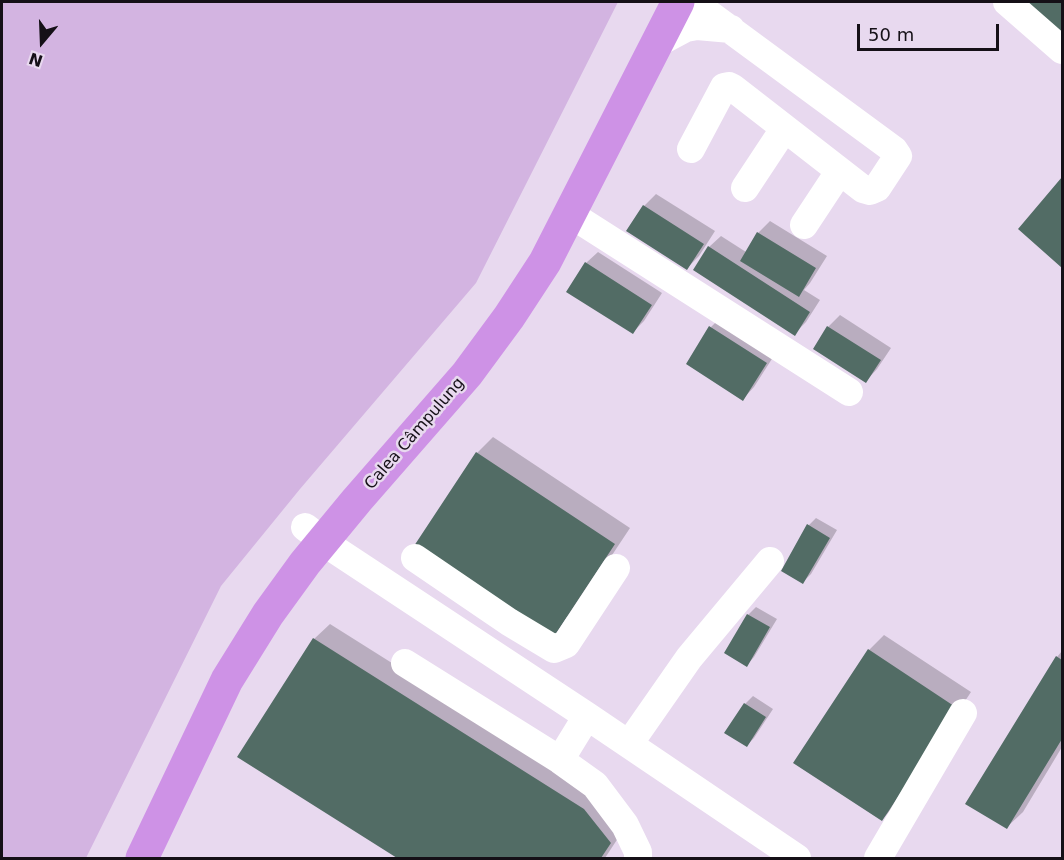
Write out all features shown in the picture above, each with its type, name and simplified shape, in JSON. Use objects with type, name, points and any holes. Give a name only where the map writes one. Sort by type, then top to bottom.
[{"type":"highway","name":"Calea Câmpulung","points":[[142,858],[228,680],[314,534],[468,338],[506,283],[553,200],[653,2]]},
{"type":"highway","name":"Calea Câmpulung","points":[[117,858],[197,693],[262,584],[450,395],[487,348],[545,262],[678,2]]},
{"type":"street","points":[[691,149],[724,87],[729,86],[863,189],[870,191],[877,188],[898,156],[885,143],[705,11],[698,2]]},
{"type":"street","points":[[1008,2],[1062,50]]},
{"type":"street","points":[[656,44],[686,28],[710,26],[732,29]]},
{"type":"street","points":[[745,188],[784,129]]},
{"type":"street","points":[[804,225],[839,172]]},
{"type":"street","points":[[570,214],[849,392]]},
{"type":"street","points":[[314,534],[797,858]]},
{"type":"street","points":[[415,558],[509,622],[554,649],[566,644],[616,568]]},
{"type":"street","points":[[630,744],[689,658],[770,561]]},
{"type":"street","points":[[490,651],[509,622]]},
{"type":"street","points":[[405,663],[560,760],[595,785],[625,825],[638,852],[638,858]]},
{"type":"street","points":[[878,858],[963,713]]},
{"type":"street","points":[[560,760],[587,716]]},
{"type":"shaded area","points":[[2,2],[618,2],[476,283],[300,489],[221,586],[86,858],[2,858]]},
{"type":"building","points":[[1022,2],[1062,2],[1062,36]]},
{"type":"building","points":[[1062,177],[1062,268],[1018,229]]},
{"type":"building","points":[[643,205],[704,244],[687,270],[626,231]]},
{"type":"building","points":[[757,232],[816,268],[799,297],[740,261]]},
{"type":"building","points":[[708,246],[810,312],[795,336],[693,270]]},
{"type":"building","points":[[585,262],[652,305],[633,334],[566,292]]},
{"type":"building","points":[[709,326],[767,363],[743,401],[686,364]]},
{"type":"building","points":[[827,326],[881,360],[866,383],[813,349]]},
{"type":"building","points":[[476,452],[615,544],[553,638],[414,546]]},
{"type":"building","points":[[807,524],[830,538],[803,584],[781,571]]},
{"type":"building","points":[[747,614],[770,627],[747,667],[724,653]]},
{"type":"building","points":[[313,638],[584,809],[611,843],[601,858],[397,858],[237,757]]},
{"type":"building","points":[[868,649],[957,708],[882,821],[793,763]]},
{"type":"building","points":[[1056,656],[1062,660],[1062,739],[1007,829],[965,804]]},
{"type":"building","points":[[744,703],[766,717],[747,747],[724,733]]}]
